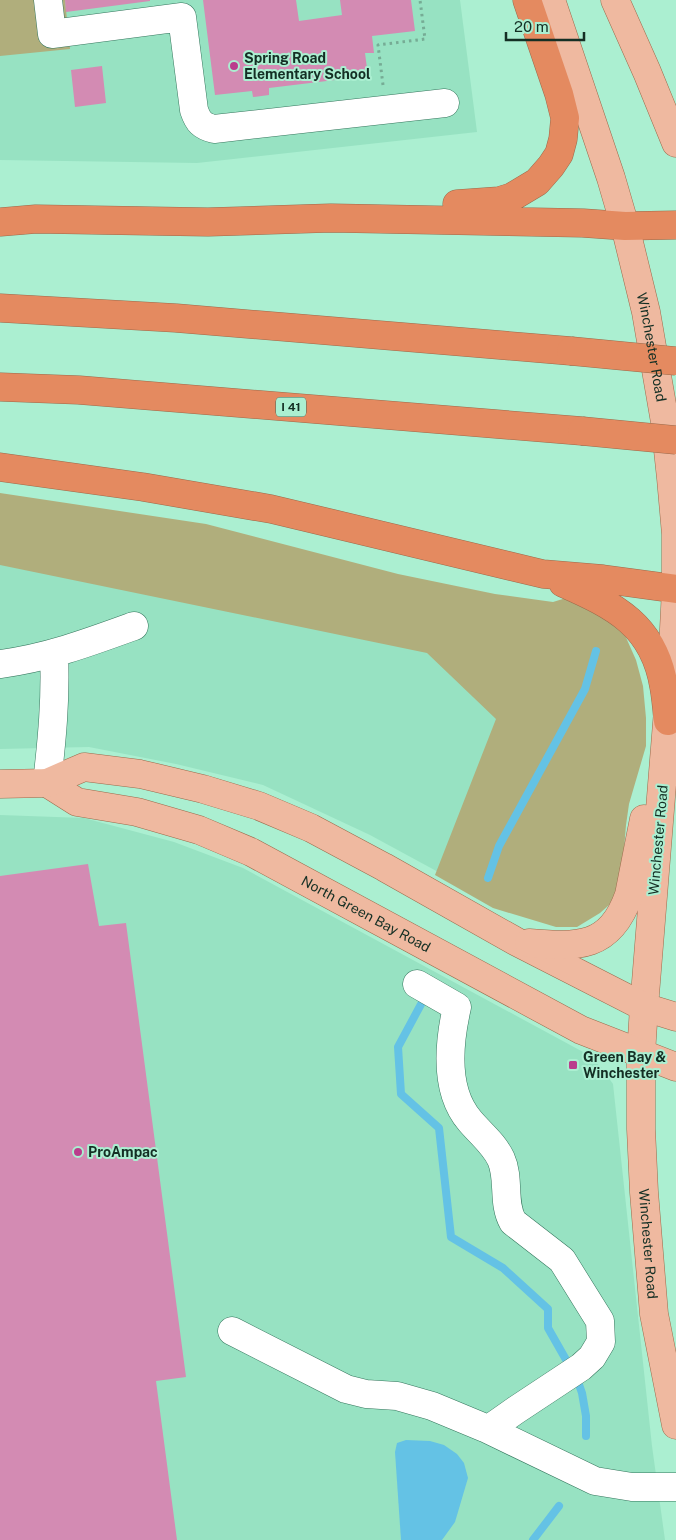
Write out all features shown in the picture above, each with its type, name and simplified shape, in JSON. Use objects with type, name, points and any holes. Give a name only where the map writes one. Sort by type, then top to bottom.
[{"type":"highway","points":[[331,218],[499,201],[512,197],[537,182],[559,154],[565,118],[559,94],[527,0]]},
{"type":"highway","points":[[0,222],[36,219],[208,222],[331,218],[583,223],[625,226],[676,225]]},
{"type":"highway","points":[[0,308],[186,319],[676,361]]},
{"type":"highway","name":"I 41","points":[[0,387],[79,390],[676,440]]},
{"type":"highway","points":[[0,467],[143,487],[271,509],[544,574],[603,579],[676,589]]},
{"type":"highway","points":[[544,574],[596,597],[622,613],[641,632],[654,653],[660,670],[664,686],[667,730]]},
{"type":"main road","name":"Winchester Road","points":[[550,0],[611,178],[646,312],[665,422],[676,534],[676,589],[667,730],[641,1054],[641,1129],[654,1314],[676,1425]]},
{"type":"main road","points":[[614,0],[647,72],[676,143]]},
{"type":"main road","points":[[517,942],[562,946],[577,945],[590,942],[603,935],[614,925],[625,907],[629,895],[652,779],[667,730]]},
{"type":"main road","points":[[0,784],[47,784],[84,767],[140,774],[203,788],[259,806],[312,828],[517,942],[644,1007],[676,1017]]},
{"type":"main road","name":"North Green Bay Road","points":[[47,784],[77,802],[137,812],[199,830],[250,852],[581,1030],[676,1067]]},
{"type":"lane","points":[[48,0],[52,34],[182,17],[194,110],[203,126],[214,129],[446,103]]},
{"type":"lane","points":[[0,664],[27,661],[134,626]]},
{"type":"lane","points":[[47,784],[54,711],[54,653]]},
{"type":"lane","points":[[417,984],[457,1007],[450,1043],[455,1091],[468,1119],[490,1141],[502,1161],[506,1179],[508,1214],[513,1222],[562,1260],[600,1321],[600,1342],[592,1357],[572,1373],[489,1429]]},
{"type":"lane","points":[[232,1331],[346,1389],[366,1394],[412,1399],[489,1429],[595,1481],[632,1487],[676,1488]]},
{"type":"path","points":[[386,110],[378,45],[425,39],[420,0]]},
{"type":"shaded area","name":"Spring Road Elementary School","points":[[0,0],[460,0],[477,132],[197,163],[0,160]]},
{"type":"shaded area","points":[[0,0],[65,0],[70,49],[0,56]]},
{"type":"shaded area","points":[[0,493],[206,524],[398,574],[495,594],[553,602],[566,598],[591,608],[624,633],[636,660],[643,686],[646,718],[646,746],[629,804],[621,886],[609,905],[577,927],[556,927],[493,908],[435,875],[496,719],[427,653],[0,565]]},
{"type":"shaded area","points":[[0,562],[546,655],[464,886],[370,835],[263,785],[176,764],[89,747],[0,749]]},
{"type":"shaded area","points":[[0,815],[84,818],[174,842],[243,868],[585,1053],[601,1067],[613,1084],[652,1446],[665,1540],[0,1540]]},
{"type":"water","points":[[406,1440],[430,1441],[444,1445],[457,1454],[464,1463],[468,1478],[455,1522],[442,1540],[401,1540],[395,1452],[397,1443]]},
{"type":"building","points":[[65,0],[150,0],[150,1],[66,12]]},
{"type":"building","points":[[203,0],[296,0],[299,21],[342,15],[340,0],[411,0],[415,31],[372,36],[374,53],[365,53],[368,76],[269,88],[269,95],[253,97],[252,91],[215,95]]},
{"type":"building","points":[[102,66],[106,103],[75,107],[71,70]]},
{"type":"building","name":"ProAmpac","points":[[88,864],[99,926],[126,923],[186,1377],[156,1381],[177,1540],[0,1540],[0,876]]},
{"type":"waterway","points":[[488,878],[499,846],[585,689],[596,651]]},
{"type":"waterway","points":[[426,995],[398,1047],[401,1094],[439,1128],[451,1237],[503,1268],[548,1309],[548,1328],[577,1379],[582,1393],[586,1416],[586,1436]]},
{"type":"waterway","points":[[533,1540],[559,1506]]},
{"type":"place","name":"Spring Road Elementary School","points":[[234,66]]},
{"type":"place","name":"Green Bay & Winchester","points":[[573,1065]]},
{"type":"place","name":"ProAmpac","points":[[78,1152]]}]
